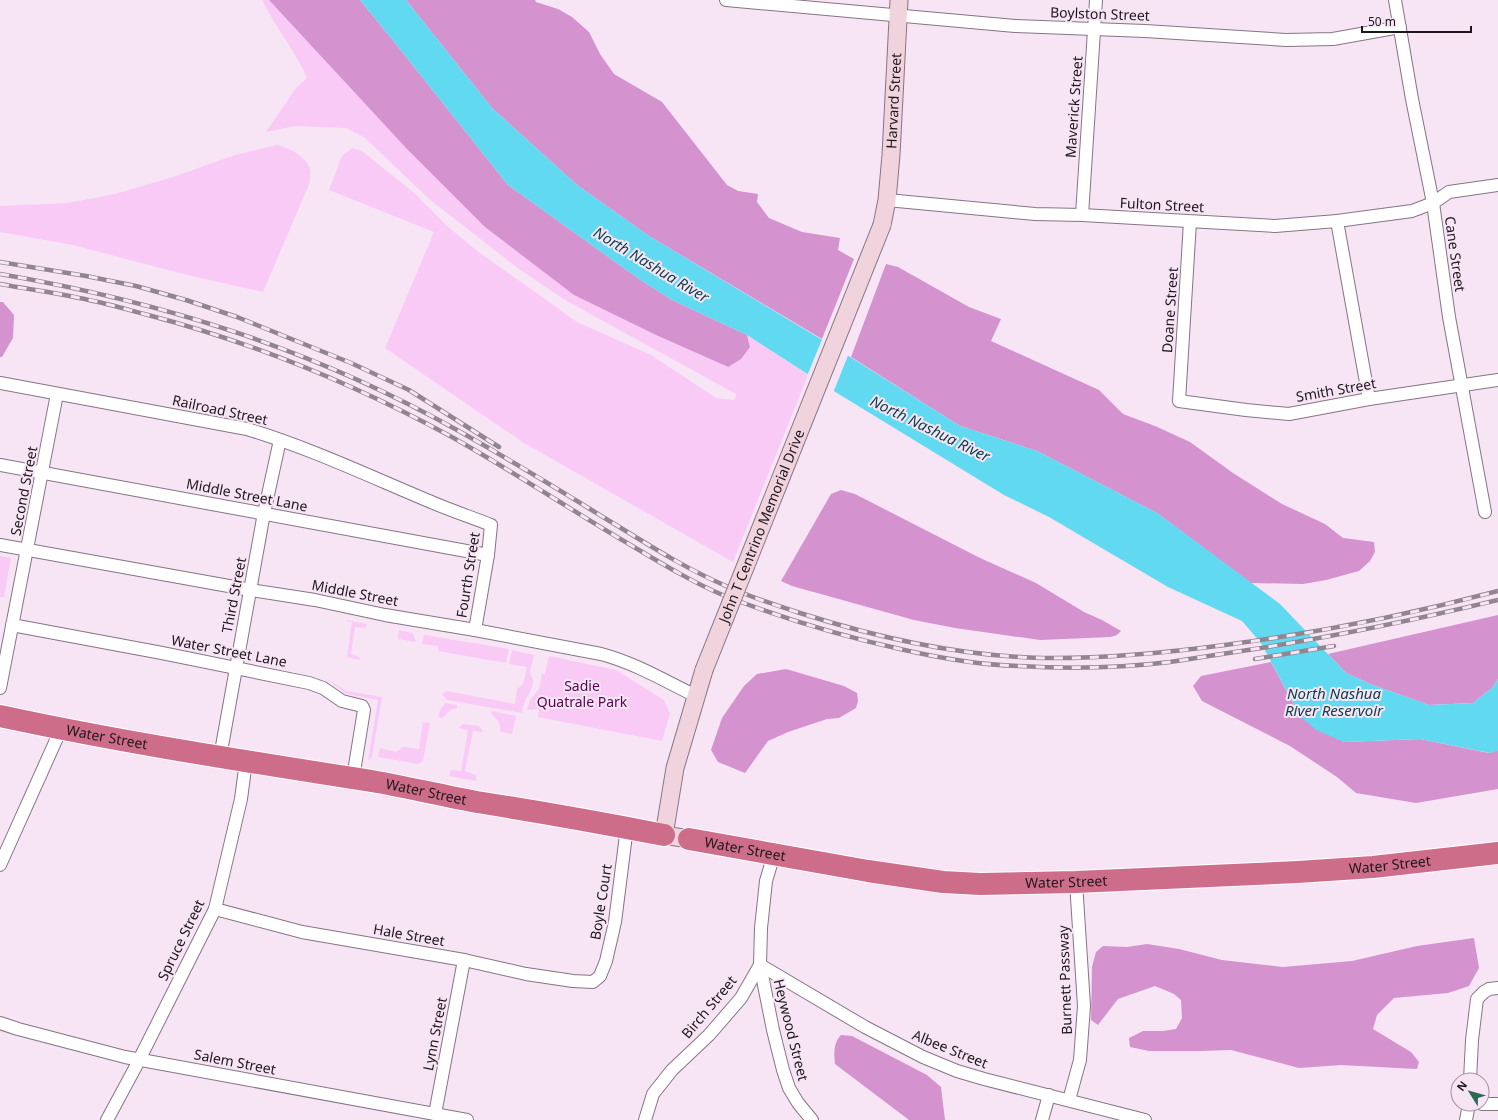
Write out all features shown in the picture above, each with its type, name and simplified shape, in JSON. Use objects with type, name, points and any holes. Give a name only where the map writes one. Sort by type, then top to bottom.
[{"type":"highway","name":"Water Street","points":[[0,716],[61,729],[220,757],[353,778],[664,835]]},
{"type":"highway","name":"Water Street","points":[[689,839],[868,871],[943,882],[980,884],[1076,882],[1239,875],[1373,867],[1498,853]]},
{"type":"street","name":"Boylston Street","points":[[726,0],[899,7],[1015,26],[1145,31],[1286,40],[1333,39],[1400,27]]},
{"type":"street","name":"Maverick Street","points":[[1082,215],[1096,0]]},
{"type":"street","name":"Cane Street","points":[[1395,0],[1433,203],[1449,317],[1485,512]]},
{"type":"street","name":"Harvard Street","points":[[882,225],[887,200],[899,7]]},
{"type":"street","name":"Fulton Street","points":[[887,200],[1035,214],[1082,215],[1275,226],[1337,221],[1412,211],[1433,203],[1449,192],[1498,185]]},
{"type":"street","points":[[1337,221],[1369,399]]},
{"type":"street","name":"Doane Street","points":[[1179,401],[1190,222]]},
{"type":"street","name":"John T Centrino Memorial Drive","points":[[664,835],[675,768],[704,670],[882,225]]},
{"type":"street","name":"Smith Street","points":[[1179,401],[1289,414],[1369,399],[1498,380]]},
{"type":"street","name":"Railroad Street","points":[[0,383],[217,422],[247,429],[363,472],[491,525]]},
{"type":"street","name":"Second Street","points":[[0,688],[28,550],[57,394]]},
{"type":"street","name":"Third Street","points":[[220,757],[264,513],[280,440]]},
{"type":"street","name":"Middle Street Lane","points":[[0,465],[488,555]]},
{"type":"street","name":"Fourth Street","points":[[475,630],[488,555],[491,525]]},
{"type":"street","name":"Middle Street","points":[[0,545],[315,600],[385,615],[475,630],[613,657],[636,666],[696,696]]},
{"type":"street","name":"Water Street Lane","points":[[12,625],[235,668],[309,683],[323,688],[342,701],[363,707],[364,712],[353,778]]},
{"type":"street","points":[[0,866],[61,729]]},
{"type":"street","name":"Spruce Street","points":[[107,1120],[215,909],[241,799],[246,761]]},
{"type":"street","name":"Boyle Court","points":[[597,978],[606,961],[615,922],[627,827]]},
{"type":"street","name":"Water Street","points":[[664,835],[689,839]]},
{"type":"street","name":"Birch Street","points":[[645,1120],[653,1094],[672,1070],[709,1035],[741,998],[760,965],[766,881],[774,854]]},
{"type":"street","name":"Burnett Passway","points":[[1069,1100],[1080,1060],[1084,1006],[1076,882]]},
{"type":"street","name":"Hale Street","points":[[215,909],[302,932],[464,960],[526,974],[573,981],[593,982],[597,978]]},
{"type":"street","name":"Lynn Street","points":[[435,1114],[464,960]]},
{"type":"street","name":"Albee Street","points":[[760,965],[865,1027],[923,1057],[956,1071],[1145,1120]]},
{"type":"street","name":"Heywood Street","points":[[760,965],[773,1030],[789,1088],[812,1120]]},
{"type":"street","points":[[1470,1072],[1472,1040],[1477,999],[1489,989],[1498,988]]},
{"type":"street","name":"Salem Street","points":[[0,1023],[26,1031],[139,1059],[466,1120]]},
{"type":"street","points":[[1042,1120],[1049,1095]]},
{"type":"green space","points":[[262,0],[269,0],[406,148],[576,296],[656,335],[727,367],[750,347],[747,335],[808,375],[733,562],[524,443],[385,348],[434,232],[329,190],[342,156],[352,148],[362,151],[413,192],[447,226],[476,250],[577,322],[651,355],[716,398],[734,400],[736,397],[736,394],[565,300],[519,269],[429,199],[364,137],[346,128],[295,126],[266,132],[296,88],[307,78],[297,58]]},
{"type":"green space","points":[[277,145],[292,150],[305,160],[310,169],[310,182],[263,292],[187,275],[73,245],[0,232],[0,206],[68,203],[115,194],[173,177],[235,155]]},
{"type":"green space","points":[[0,556],[11,558],[4,597],[0,597]]},
{"type":"green space","points":[[346,620],[367,624],[365,628],[355,627],[351,654],[359,657],[360,660],[347,657],[352,622]]},
{"type":"green space","points":[[399,630],[413,633],[416,642],[398,639]]},
{"type":"green space","points":[[424,635],[509,649],[506,663],[438,651],[438,646],[422,644]]},
{"type":"green space","points":[[512,650],[534,655],[530,671],[533,683],[524,704],[522,713],[447,700],[442,694],[447,691],[515,704],[517,689],[523,684],[527,667],[509,664]]},
{"type":"green space","name":"Sadie Quatrale Park","points":[[549,656],[616,670],[664,700],[670,714],[662,741],[538,717],[539,709],[527,710],[530,700],[539,689],[542,674],[545,674]]},
{"type":"green space","points":[[325,678],[347,691],[382,697],[372,757],[368,760],[378,700],[347,694]]},
{"type":"green space","points":[[445,703],[457,705],[457,708],[450,710],[443,718],[438,717],[440,710]]},
{"type":"green space","points":[[492,711],[516,716],[512,734],[501,732],[499,722],[491,713]]},
{"type":"green space","points":[[423,722],[430,723],[423,761],[418,764],[378,757],[380,748],[396,752],[403,747],[419,749]]},
{"type":"green space","points":[[464,724],[479,726],[483,731],[473,731],[465,771],[476,775],[476,781],[449,776],[451,770],[461,771],[468,730],[459,728]]},
{"type":"shaded area","points":[[269,0],[360,0],[508,185],[639,279],[672,300],[747,335],[750,347],[741,359],[728,367],[656,335],[574,295],[485,227],[406,148]]},
{"type":"shaded area","points":[[406,0],[535,0],[536,2],[558,9],[572,17],[589,32],[600,54],[614,74],[662,102],[727,185],[738,191],[758,194],[757,202],[769,218],[802,232],[840,238],[838,250],[854,259],[822,339],[649,236],[577,185],[492,108]]},
{"type":"shaded area","points":[[886,264],[898,267],[969,307],[1001,319],[991,341],[1099,390],[1123,414],[1155,426],[1190,442],[1233,473],[1282,504],[1325,524],[1343,538],[1374,542],[1375,552],[1370,561],[1359,571],[1326,580],[1303,584],[1251,583],[1157,513],[1037,451],[960,426],[851,357]]},
{"type":"shaded area","points":[[0,302],[3,302],[14,315],[13,338],[2,357],[0,357]]},
{"type":"shaded area","points":[[841,490],[855,494],[980,558],[1036,583],[1084,612],[1121,631],[1117,635],[1111,637],[1040,640],[955,628],[914,620],[792,586],[781,581],[831,494]]},
{"type":"shaded area","points":[[1498,615],[1498,679],[1493,687],[1473,703],[1429,705],[1370,684],[1346,673],[1328,654]]},
{"type":"shaded area","points":[[1271,662],[1300,716],[1344,742],[1420,739],[1489,753],[1498,750],[1498,789],[1416,803],[1356,793],[1337,777],[1290,746],[1202,701],[1193,686],[1201,676]]},
{"type":"shaded area","points":[[786,669],[844,686],[857,693],[858,701],[856,708],[839,718],[827,719],[788,732],[768,741],[745,773],[718,762],[711,750],[722,718],[744,686],[757,674]]},
{"type":"shaded area","points":[[1474,938],[1479,968],[1469,986],[1448,993],[1394,998],[1377,1015],[1373,1029],[1411,1052],[1419,1062],[1417,1069],[1341,1065],[1299,1068],[1231,1050],[1149,1051],[1130,1047],[1129,1038],[1143,1031],[1163,1031],[1176,1029],[1182,1018],[1181,1000],[1174,994],[1155,986],[1118,999],[1098,1025],[1091,1020],[1092,967],[1096,952],[1103,946],[1127,947],[1147,944],[1179,949],[1222,960],[1283,967],[1352,961],[1417,946]]},
{"type":"shaded area","points":[[841,1035],[852,1036],[927,1075],[941,1087],[945,1120],[909,1120],[835,1064],[835,1045]]},
{"type":"water","points":[[360,0],[406,0],[492,108],[577,185],[649,236],[839,350],[960,426],[1037,451],[1157,513],[1280,604],[1346,673],[1370,684],[1429,705],[1473,703],[1493,687],[1498,679],[1498,750],[1490,753],[1420,739],[1344,742],[1316,730],[1300,716],[1261,643],[1242,621],[1168,587],[1049,517],[1004,495],[837,393],[747,335],[672,300],[639,279],[508,185]]},
{"type":"pier","points":[[823,337],[849,353],[833,393],[807,376]]},
{"type":"railway","points":[[0,262],[136,286],[186,300],[237,317],[351,363],[409,390],[499,447]]},
{"type":"railway","points":[[0,274],[60,285],[178,314],[292,352],[348,375],[403,401],[457,430],[659,551],[712,580],[753,597],[800,613],[889,638],[981,654],[1011,657],[1088,658],[1157,653],[1202,648],[1328,629],[1430,608],[1498,591]]},
{"type":"railway","points":[[0,284],[88,300],[148,315],[226,338],[303,366],[377,399],[450,436],[690,580],[713,591],[746,604],[812,626],[878,644],[915,652],[944,658],[989,664],[1038,667],[1113,667],[1151,664],[1248,650],[1342,634],[1498,600]]},
{"type":"railway","points":[[1255,659],[1334,646]]},
{"type":"water label","name":"North Nashua River","points":[[651,265]]},
{"type":"water label","name":"North Nashua River","points":[[930,429]]},
{"type":"water label","name":"North Nashua River Reservoir","points":[[1334,702]]}]
